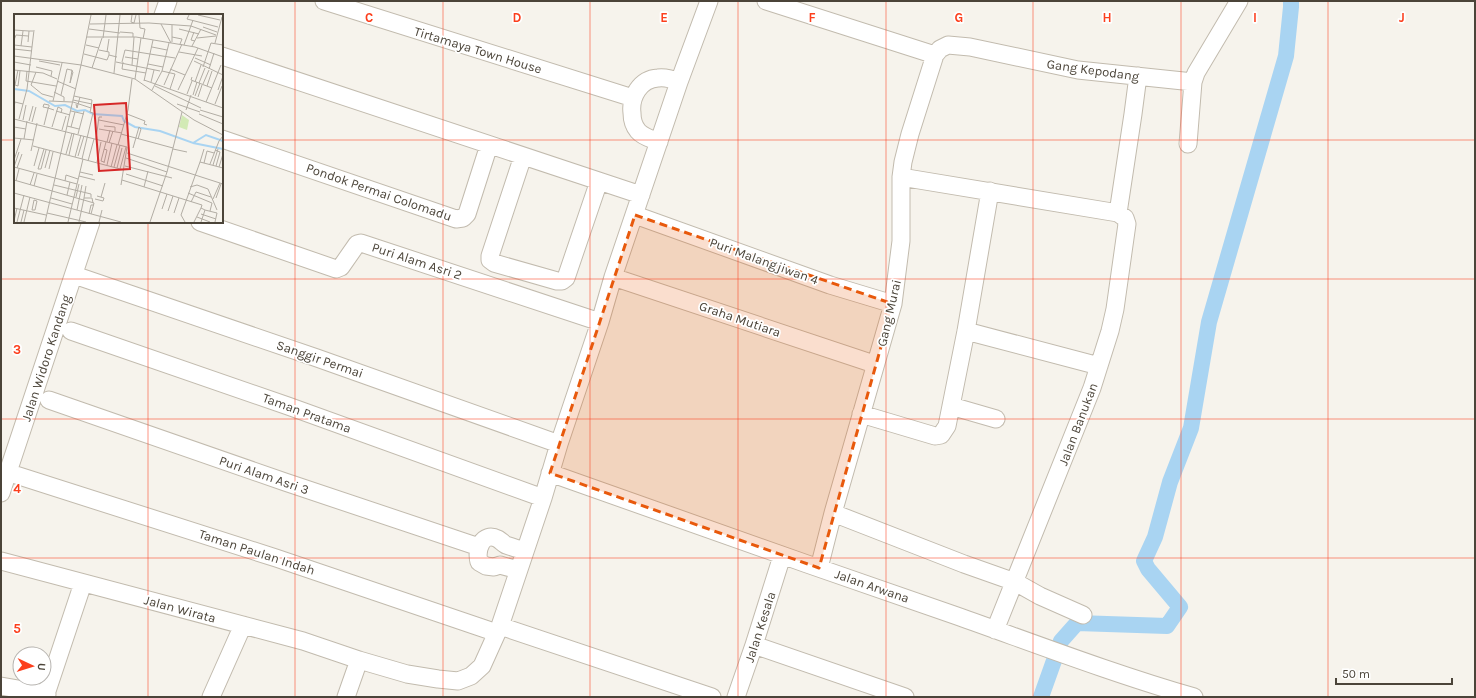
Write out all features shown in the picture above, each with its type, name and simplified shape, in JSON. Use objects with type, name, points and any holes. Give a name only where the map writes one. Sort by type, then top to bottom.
[{"type":"street","points":[[163,14],[168,1]]},
{"type":"street","name":"Tirtamaya Town House","points":[[324,1],[633,98]]},
{"type":"street","name":"Jalan Wirata","points":[[1,561],[303,641],[407,674],[458,681],[471,676],[482,666],[499,629],[600,322],[613,277],[679,82],[709,1]]},
{"type":"street","points":[[766,1],[935,55]]},
{"type":"street","points":[[1188,144],[1193,82],[1196,73],[1239,1]]},
{"type":"street","name":"Gang Kepodang","points":[[935,55],[940,49],[948,45],[970,47],[1078,70],[1193,82]]},
{"type":"street","name":"Gang Murai","points":[[819,568],[861,414],[894,304],[901,241],[901,177],[903,162],[910,134],[935,55]]},
{"type":"street","points":[[223,56],[641,195]]},
{"type":"street","points":[[901,177],[1118,213],[1138,76]]},
{"type":"street","points":[[659,142],[638,132],[633,124],[631,111],[633,98],[640,86],[649,80],[669,78],[679,82]]},
{"type":"street","name":"Pondok Permai Colomadu","points":[[223,139],[456,219],[463,218],[467,214],[489,145]]},
{"type":"street","points":[[523,156],[490,256],[490,260],[494,263],[557,281],[562,281],[566,278],[599,181]]},
{"type":"street","points":[[861,414],[935,436],[941,435],[944,431],[951,406],[966,331],[990,191]]},
{"type":"street","name":"Jalan Banukan","points":[[995,630],[1092,388],[1110,331],[1127,224],[1125,218],[1118,213]]},
{"type":"street","name":"Puri Malangjiwan 4","points":[[635,215],[830,285],[894,304]]},
{"type":"street","name":"Jalan Widoro Kandang","points":[[1,493],[91,223]]},
{"type":"street","name":"Puri Alam Asri 2","points":[[203,223],[336,269],[341,267],[357,244],[361,243],[600,322]]},
{"type":"street","name":"Sanggir Permai","points":[[80,277],[310,355],[559,444]]},
{"type":"street","name":"Graha Mutiara","points":[[613,277],[868,362]]},
{"type":"street","name":"Taman Pratama","points":[[71,331],[288,406],[543,498]]},
{"type":"street","points":[[966,331],[1099,366]]},
{"type":"street","name":"Puri Alam Asri 3","points":[[49,400],[285,482],[479,547]]},
{"type":"street","points":[[951,406],[996,419]]},
{"type":"street","name":"Jalan Arwana","points":[[550,473],[1071,658],[1194,697]]},
{"type":"street","name":"Taman Paulan Indah","points":[[16,475],[712,697]]},
{"type":"street","points":[[833,513],[964,564],[1015,582],[1040,596],[1083,615]]},
{"type":"street","points":[[518,570],[500,565],[494,567],[486,566],[479,562],[477,554],[479,547],[481,542],[488,538],[497,538],[504,544],[525,551]]},
{"type":"street","name":"Jalan Kesala","points":[[738,696],[782,556]]},
{"type":"street","points":[[1,686],[46,695],[83,583]]},
{"type":"street","points":[[211,697],[243,625]]},
{"type":"street","points":[[754,645],[905,697]]},
{"type":"street","points":[[346,697],[359,660]]},
{"type":"highlighted area","points":[[635,215],[893,304],[819,568],[550,473]]},
{"type":"waterway","points":[[1041,697],[1061,641],[1077,623],[1167,626],[1180,607],[1148,569],[1144,561],[1155,537],[1170,482],[1191,428],[1209,322],[1286,56],[1291,1]]}]
